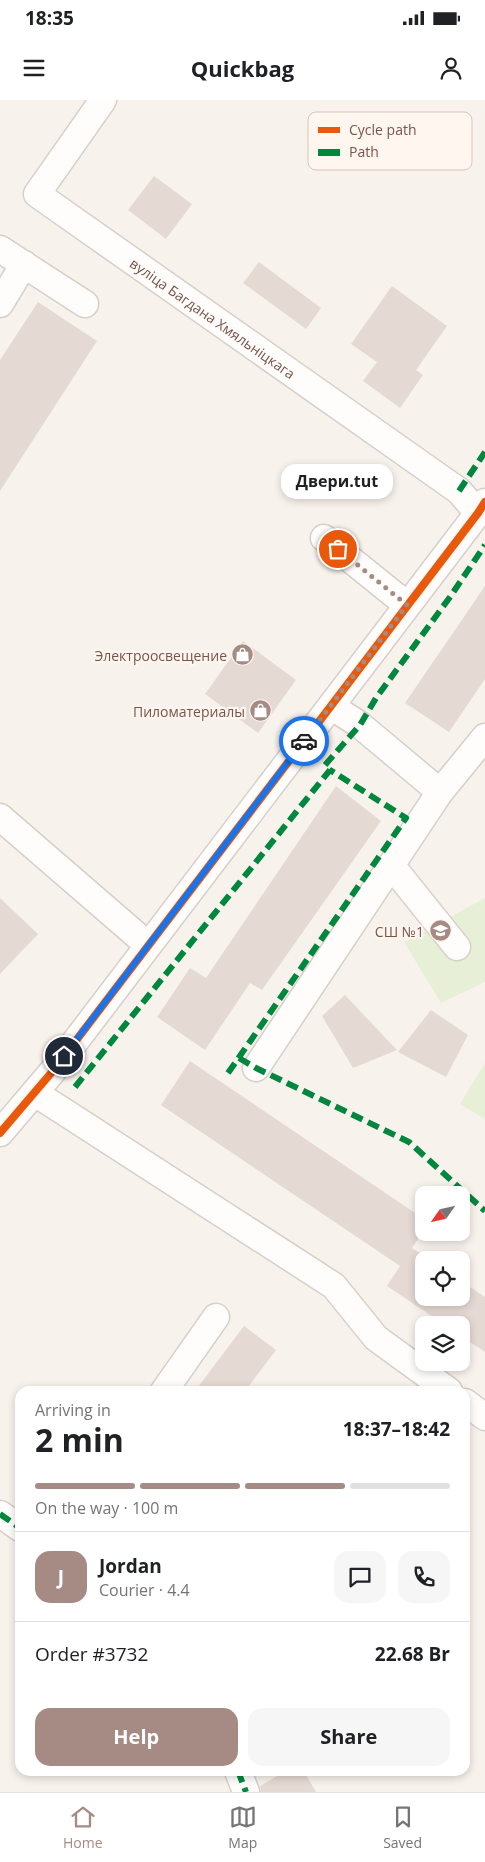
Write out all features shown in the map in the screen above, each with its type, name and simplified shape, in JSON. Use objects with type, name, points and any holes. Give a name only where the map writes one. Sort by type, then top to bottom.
[{"type":"street","name":"вуліца Багдана Хмяльніцкага","points":[[103,100],[37,194],[482,508]]},
{"type":"street","points":[[0,249],[85,304]]},
{"type":"street","points":[[0,304],[24,264]]},
{"type":"street","points":[[0,1133],[35,1093],[482,508]]},
{"type":"street","points":[[324,538],[407,605]]},
{"type":"street","points":[[331,706],[360,725],[440,792]]},
{"type":"street","points":[[256,1068],[440,792],[485,737]]},
{"type":"street","points":[[0,817],[148,945]]},
{"type":"street","points":[[391,865],[457,947]]},
{"type":"street","points":[[35,1093],[334,1286],[376,1338],[442,1386]]},
{"type":"street","points":[[168,1386],[216,1317]]},
{"type":"street","points":[[470,1406],[485,1417]]},
{"type":"street","points":[[0,1514],[15,1524]]},
{"type":"street","points":[[240,1776],[246,1792]]},
{"type":"green space","points":[[485,898],[485,982],[441,1003],[404,942]]},
{"type":"green space","points":[[485,1063],[485,1119],[460,1104]]},
{"type":"building","points":[[154,176],[192,204],[166,239],[128,210]]},
{"type":"building","points":[[259,262],[321,308],[306,329],[243,283]]},
{"type":"building","points":[[392,286],[447,326],[416,370],[423,375],[400,408],[363,381],[377,362],[351,344]]},
{"type":"building","points":[[38,302],[97,341],[0,491],[0,360]]},
{"type":"building","points":[[485,586],[485,679],[449,732],[405,703]]},
{"type":"building","points":[[243,641],[296,680],[258,733],[205,694]]},
{"type":"building","points":[[336,786],[381,821],[262,990],[250,983],[205,1050],[157,1017],[190,968],[206,978]]},
{"type":"building","points":[[0,898],[38,934],[0,974]]},
{"type":"building","points":[[345,995],[397,1050],[353,1068],[322,1016]]},
{"type":"building","points":[[431,1010],[468,1035],[446,1077],[398,1052]]},
{"type":"building","points":[[190,1061],[415,1213],[415,1241],[417,1241],[412,1248],[416,1251],[415,1305],[387,1286],[400,1266],[161,1105]]},
{"type":"building","points":[[470,1287],[485,1297],[485,1352],[470,1342],[470,1316],[432,1316],[417,1306],[470,1306]]},
{"type":"building","points":[[244,1326],[276,1350],[249,1386],[199,1386]]},
{"type":"building","points":[[277,1776],[307,1776],[316,1792],[261,1792],[260,1786]]},
{"type":"marked path","points":[[459,491],[485,452]]},
{"type":"marked path","points":[[75,1087],[330,770],[325,765],[360,725],[376,698],[450,597],[485,545]]},
{"type":"marked path","points":[[228,1073],[406,818],[330,770]]},
{"type":"marked path","points":[[239,1058],[409,1142],[485,1211]]},
{"type":"marked path","points":[[0,1514],[15,1524]]},
{"type":"marked path","points":[[240,1776],[246,1792]]},
{"type":"cycle path","points":[[0,1133],[52,1072],[485,502]]},
{"type":"way so far","points":[[304,741],[407,605],[338,549]]},
{"type":"place","name":"Двери.tut","points":[[338,549]]},
{"type":"place","name":"Электроосвещение","points":[[243,655]]},
{"type":"place","name":"Пиломатериалы","points":[[261,711]]},
{"type":"place","name":"СШ №1","points":[[440,931]]},
{"type":"route","points":[[64,1056],[304,741]]}]
